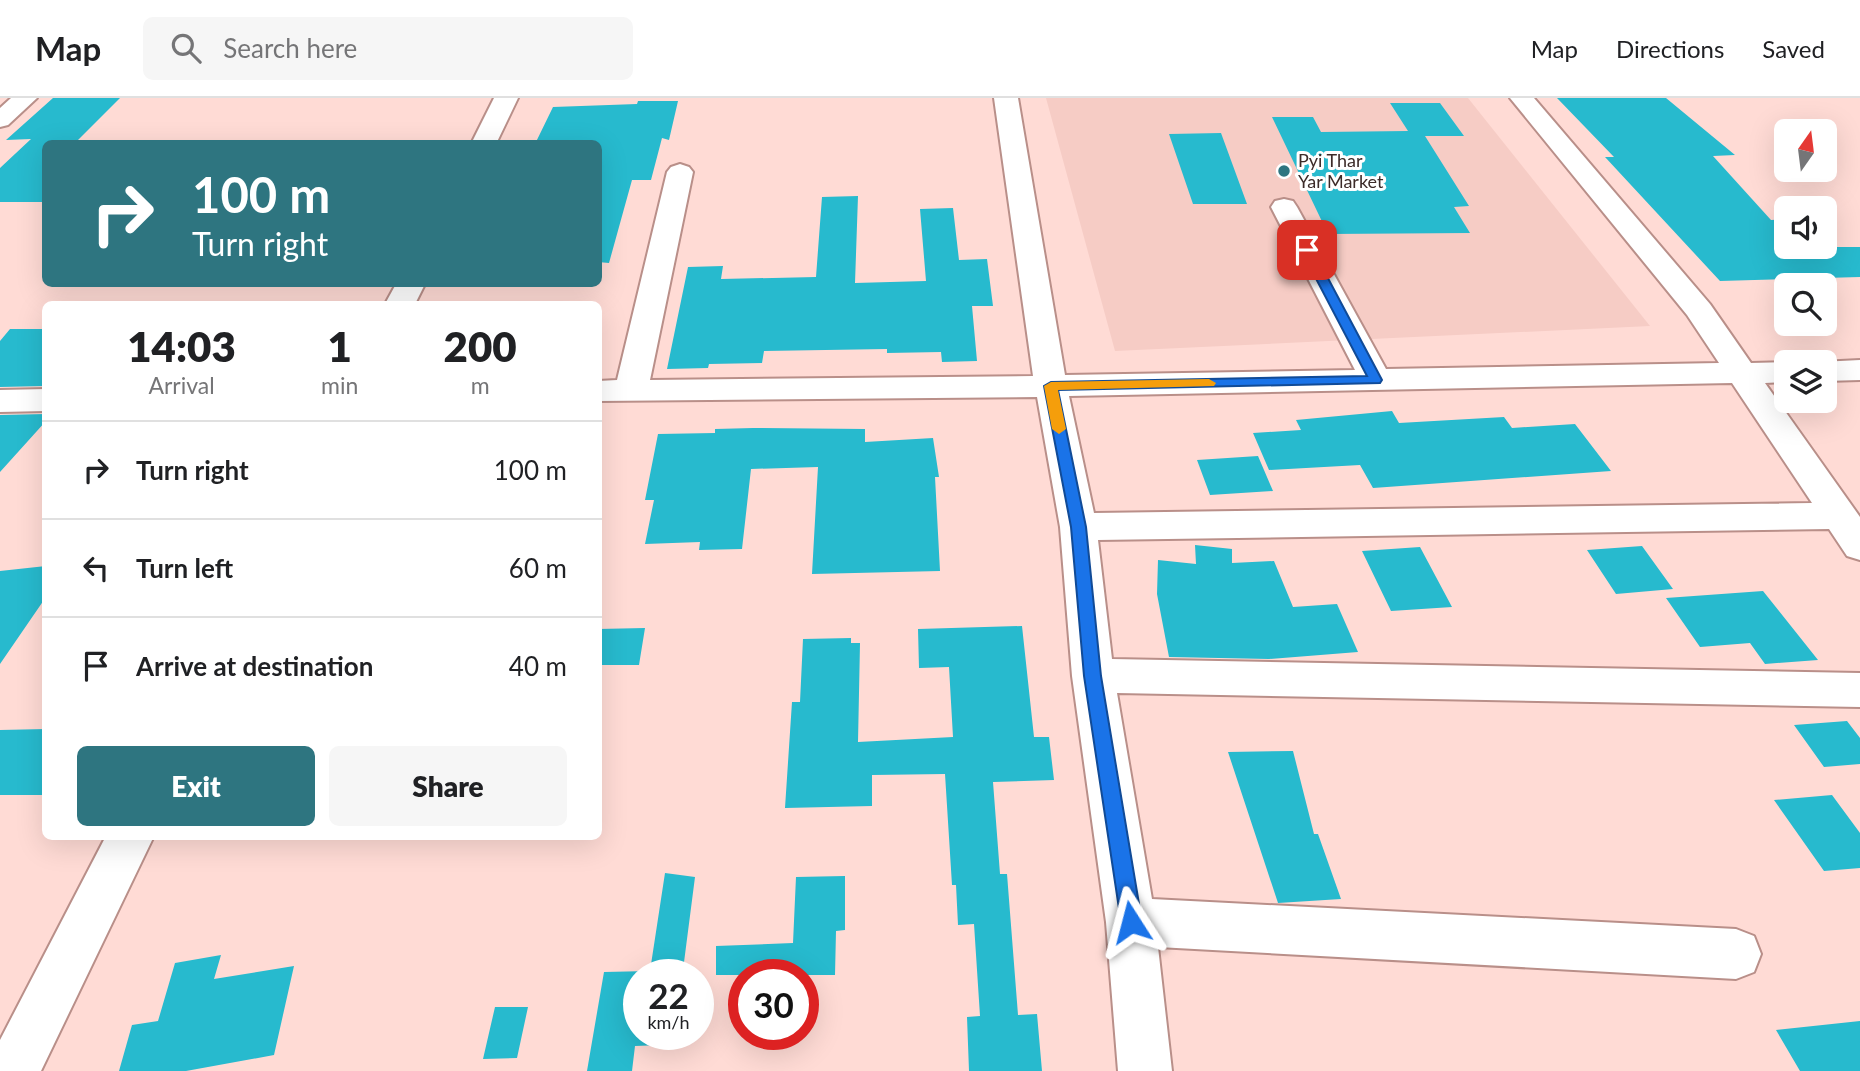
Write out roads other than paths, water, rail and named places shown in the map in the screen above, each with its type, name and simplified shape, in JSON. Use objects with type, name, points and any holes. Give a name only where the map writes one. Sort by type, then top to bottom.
[{"type":"street","points":[[0,120],[24,98]]},
{"type":"street","points":[[485,140],[506,98]]},
{"type":"street","points":[[1006,98],[1051,386],[1078,527],[1093,676],[1131,922],[1145,1071]]},
{"type":"street","points":[[1522,98],[1699,310],[1860,546]]},
{"type":"street","points":[[631,391],[680,172]]},
{"type":"street","points":[[1284,207],[1376,380]]},
{"type":"street","points":[[1837,371],[1860,370]]},
{"type":"street","points":[[602,391],[1774,373]]},
{"type":"street","points":[[0,401],[42,400]]},
{"type":"street","points":[[1078,527],[1839,516]]},
{"type":"street","points":[[1093,676],[1860,690]]},
{"type":"street","points":[[13,1071],[129,840]]},
{"type":"street","points":[[1131,922],[1735,954]]},
{"type":"place","name":"Pyi Thar Yar Market","points":[[1284,171]]}]
